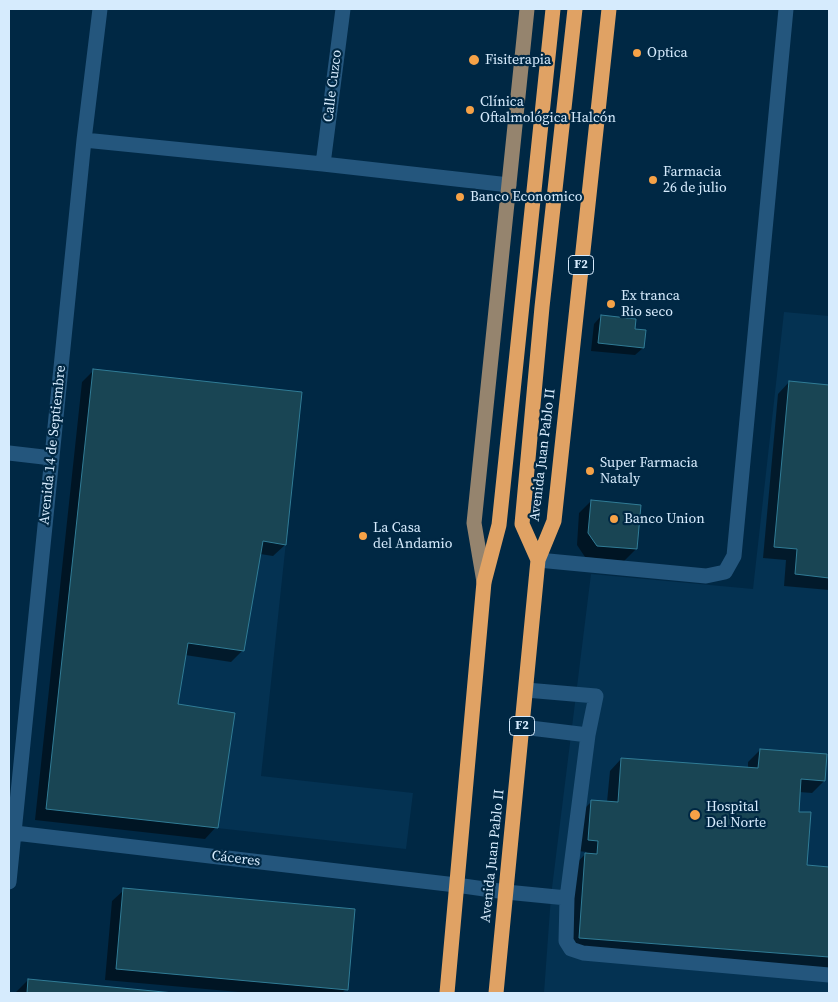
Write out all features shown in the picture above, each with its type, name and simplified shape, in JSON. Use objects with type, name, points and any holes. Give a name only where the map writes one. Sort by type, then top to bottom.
[{"type":"highway","points":[[447,993],[484,582],[499,525],[553,9]]},
{"type":"highway","name":"F2","points":[[538,560],[522,524],[542,307],[575,9]]},
{"type":"highway","name":"Avenida Juan Pablo II","points":[[496,993],[538,560],[554,522],[609,9]]},
{"type":"main road","points":[[484,582],[474,522],[527,9]]},
{"type":"street","name":"Avenida 14 de Septiembre","points":[[9,882],[84,140],[100,9]]},
{"type":"street","name":"Calle Cuzco","points":[[323,164],[343,9]]},
{"type":"street","points":[[538,560],[706,576],[725,572],[734,556],[786,9]]},
{"type":"street","points":[[84,140],[509,185]]},
{"type":"street","points":[[9,453],[52,458]]},
{"type":"street","points":[[526,690],[596,696],[588,735],[567,898],[566,941],[568,945],[575,951],[829,975]]},
{"type":"street","points":[[522,727],[588,735]]},
{"type":"street","name":"Cáceres","points":[[15,833],[567,898]]},
{"type":"shaded area","name":"Hospital Del Norte","points":[[784,312],[829,316],[829,993],[544,993],[551,896],[591,574],[753,589]]},
{"type":"shaded area","points":[[93,369],[302,392],[261,776],[413,793],[406,849],[46,809]]},
{"type":"building","points":[[601,315],[636,319],[635,329],[646,330],[644,348],[598,343]]},
{"type":"building","points":[[93,369],[302,392],[286,545],[263,541],[244,651],[188,643],[178,704],[235,713],[218,828],[46,809]]},
{"type":"building","points":[[789,381],[829,385],[829,578],[795,574],[797,549],[774,547]]},
{"type":"building","name":"Banco Union","points":[[591,500],[641,505],[637,549],[597,546],[588,533]]},
{"type":"building","points":[[760,749],[827,754],[825,781],[801,779],[799,812],[811,812],[807,865],[829,867],[829,957],[579,938],[585,853],[597,854],[598,841],[588,840],[591,800],[618,802],[621,758],[758,768]]},
{"type":"building","points":[[123,888],[355,909],[348,990],[116,969]]},
{"type":"building","points":[[28,979],[174,993],[27,993]]},
{"type":"place","name":"Optica","points":[[637,53]]},
{"type":"place","name":"Fisiterapia","points":[[474,60]]},
{"type":"place","name":"Clínica Oftalmológica Halcón","points":[[470,110]]},
{"type":"place","name":"Farmacia 26 de julio","points":[[653,180]]},
{"type":"place","name":"Banco Economico","points":[[460,197]]},
{"type":"place","name":"Ex tranca Rio seco","points":[[611,304]]},
{"type":"place","name":"Super Farmacia Nataly","points":[[590,471]]},
{"type":"place","name":"Banco Union","points":[[614,519]]},
{"type":"place","name":"La Casa del Andamio","points":[[363,536]]},
{"type":"place","name":"Hospital Del Norte","points":[[695,815]]}]
